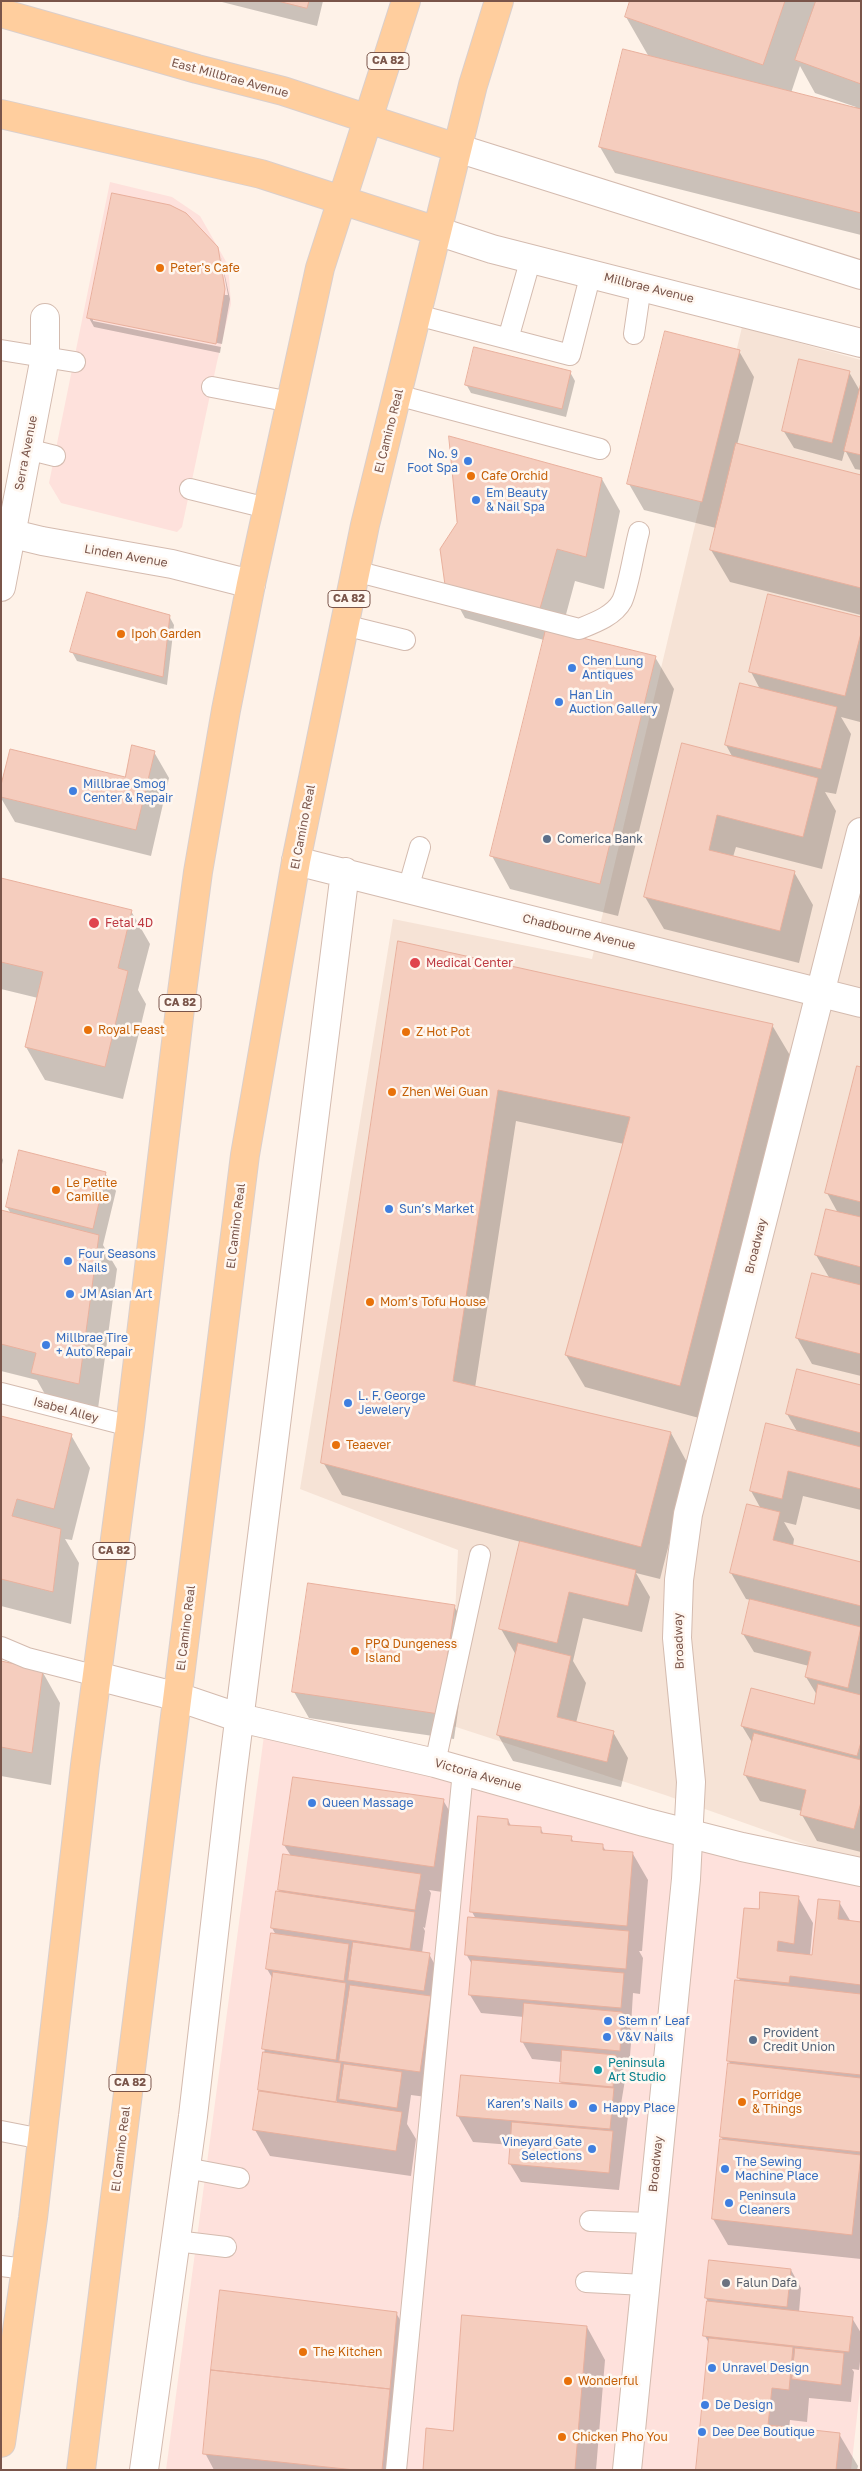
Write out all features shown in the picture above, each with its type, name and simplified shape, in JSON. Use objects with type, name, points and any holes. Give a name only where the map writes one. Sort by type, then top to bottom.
[{"type":"main road","name":"CA 82","points":[[1,2443],[13,2267],[42,2139],[97,1676],[130,1426],[198,872],[226,710],[251,584],[320,268],[406,1]]},
{"type":"main road","name":"El Camino Real","points":[[81,2470],[166,1776],[178,1697],[245,1155],[296,862],[355,571],[472,85],[498,1]]},
{"type":"main road","name":"East Millbrae Avenue","points":[[1,13],[197,69],[283,91],[457,148]]},
{"type":"main road","points":[[1,114],[261,174],[437,231]]},
{"type":"street","points":[[457,148],[861,275]]},
{"type":"street","name":"Millbrae Avenue","points":[[437,231],[492,249],[861,343]]},
{"type":"street","name":"Serra Avenue","points":[[1,587],[6,532],[27,449],[45,357],[45,318]]},
{"type":"street","name":"Linden Avenue","points":[[6,532],[172,564],[251,584]]},
{"type":"street","name":"Broadway","points":[[627,2470],[650,2223],[686,1879],[691,1782],[677,1638],[679,1580],[688,1514],[861,832]]},
{"type":"street","name":"Chadbourne Avenue","points":[[296,862],[345,872],[861,1003]]},
{"type":"street","points":[[144,2470],[186,2168],[345,872]]},
{"type":"street","name":"Victoria Avenue","points":[[97,1676],[178,1697],[240,1718],[436,1763],[742,1847],[861,1872]]},
{"type":"lane","points":[[508,339],[531,258]]},
{"type":"lane","points":[[417,316],[570,355],[591,273]]},
{"type":"lane","points":[[634,334],[641,286]]},
{"type":"lane","points":[[1,350],[75,362]]},
{"type":"lane","points":[[212,387],[291,402]]},
{"type":"lane","points":[[397,396],[600,449]]},
{"type":"lane","points":[[27,449],[55,456]]},
{"type":"lane","points":[[190,489],[267,508]]},
{"type":"lane","points":[[355,571],[580,629],[613,612],[622,601],[639,532]]},
{"type":"lane","points":[[344,625],[405,640]]},
{"type":"lane","points":[[408,889],[420,847]]},
{"type":"lane","name":"Isabel Alley","points":[[1,1393],[130,1426]]},
{"type":"lane","points":[[436,1763],[480,1555]]},
{"type":"lane","points":[[1,1647],[27,1658],[97,1676]]},
{"type":"lane","points":[[396,2470],[463,1771]]},
{"type":"lane","points":[[1,2131],[42,2139]]},
{"type":"lane","points":[[186,2168],[240,2178]]},
{"type":"lane","points":[[590,2221],[650,2223]]},
{"type":"lane","points":[[176,2241],[226,2246]]},
{"type":"lane","points":[[586,2282],[645,2285]]},
{"type":"shaded area","points":[[110,182],[172,197],[200,216],[228,265],[231,304],[182,527],[177,532],[61,503],[49,483]]},
{"type":"shaded area","points":[[742,327],[861,360],[861,1864],[665,1795],[450,1725],[458,1550],[300,1489],[393,919],[592,959]]},
{"type":"shaded area","points":[[265,1728],[861,1880],[861,2381],[851,2470],[166,2470]]},
{"type":"building","points":[[278,1],[309,1],[307,8]]},
{"type":"building","points":[[630,1],[785,1],[763,65],[625,17]]},
{"type":"building","points":[[816,1],[861,1],[861,84],[795,60]]},
{"type":"building","points":[[623,49],[861,109],[861,213],[599,147]]},
{"type":"building","name":"Peter's Cafe","points":[[112,193],[170,205],[186,213],[218,247],[225,289],[216,344],[87,318]]},
{"type":"building","points":[[665,331],[740,350],[702,502],[627,484]]},
{"type":"building","points":[[474,347],[571,371],[562,409],[465,385]]},
{"type":"building","points":[[799,359],[850,371],[832,443],[782,431]]},
{"type":"building","points":[[861,383],[861,455],[844,451]]},
{"type":"building","points":[[449,436],[602,478],[586,557],[557,549],[539,612],[445,585],[440,549],[457,523]]},
{"type":"building","points":[[736,443],[861,475],[861,588],[710,550]]},
{"type":"building","name":"Ipoh Garden","points":[[87,592],[170,615],[163,677],[70,652]]},
{"type":"building","points":[[768,594],[861,617],[861,633],[845,696],[749,672]]},
{"type":"building","points":[[546,629],[656,656],[600,884],[490,856]]},
{"type":"building","points":[[740,683],[837,707],[821,769],[725,745]]},
{"type":"building","points":[[682,743],[818,778],[803,837],[717,815],[709,850],[795,871],[780,931],[644,897]]},
{"type":"building","name":"Millbrae Smog Center & Repair","points":[[132,745],[155,751],[136,830],[1,797],[1,785],[10,749],[125,777]]},
{"type":"building","points":[[1,878],[132,910],[118,968],[128,971],[105,1067],[25,1047],[43,972],[1,962]]},
{"type":"building","points":[[398,941],[773,1024],[680,1386],[565,1355],[630,1117],[498,1090],[453,1381],[671,1432],[641,1547],[321,1463]]},
{"type":"building","points":[[857,1066],[861,1067],[861,1202],[825,1193]]},
{"type":"building","name":"Le Petite Camille","points":[[19,1150],[106,1172],[93,1229],[6,1207]]},
{"type":"building","points":[[826,1209],[861,1217],[861,1267],[815,1255]]},
{"type":"building","points":[[1,1210],[99,1235],[79,1384],[31,1373],[36,1353],[1,1344]]},
{"type":"building","points":[[812,1273],[861,1285],[861,1354],[796,1338]]},
{"type":"building","points":[[797,1369],[861,1385],[861,1433],[786,1414]]},
{"type":"building","points":[[1,1416],[72,1434],[54,1509],[17,1499],[12,1516],[61,1529],[53,1592],[1,1579]]},
{"type":"building","points":[[766,1423],[861,1447],[861,1489],[788,1471],[782,1499],[750,1491]]},
{"type":"building","points":[[747,1504],[780,1512],[773,1540],[861,1562],[861,1606],[730,1573]]},
{"type":"building","points":[[520,1541],[636,1570],[628,1606],[569,1592],[557,1643],[499,1629]]},
{"type":"building","points":[[308,1583],[455,1605],[439,1714],[292,1692]]},
{"type":"building","points":[[750,1599],[861,1627],[848,1688],[805,1677],[811,1652],[742,1634]]},
{"type":"building","points":[[518,1643],[571,1656],[557,1717],[614,1731],[607,1762],[497,1735]]},
{"type":"building","points":[[1,1661],[43,1670],[32,1753],[1,1747]]},
{"type":"building","points":[[818,1684],[861,1695],[861,1742],[857,1756],[741,1726],[751,1688],[814,1704]]},
{"type":"building","points":[[754,1733],[861,1760],[861,1802],[854,1829],[800,1815],[806,1790],[744,1775]]},
{"type":"building","points":[[293,1777],[444,1799],[434,1867],[283,1845]]},
{"type":"building","points":[[478,1816],[508,1819],[508,1825],[541,1827],[541,1833],[572,1836],[571,1841],[603,1844],[603,1850],[633,1852],[627,1926],[470,1912]]},
{"type":"building","points":[[283,1854],[421,1874],[415,1910],[278,1890]]},
{"type":"building","points":[[276,1891],[415,1912],[410,1949],[271,1928]]},
{"type":"building","points":[[760,1892],[799,1896],[794,1944],[778,1941],[777,1951],[812,1955],[818,1899],[840,1901],[838,1919],[861,1922],[861,1985],[790,1976],[789,1983],[737,1978],[744,1908],[759,1909]]},
{"type":"building","points":[[468,1917],[629,1931],[626,1969],[465,1955]]},
{"type":"building","points":[[271,1933],[349,1944],[344,1981],[266,1969]]},
{"type":"building","points":[[353,1942],[430,1953],[424,1991],[348,1980]]},
{"type":"building","points":[[472,1960],[624,1973],[621,2008],[469,1995]]},
{"type":"building","points":[[273,1972],[346,1983],[336,2060],[262,2049]]},
{"type":"building","points":[[735,1980],[861,1994],[861,2075],[727,2061]]},
{"type":"building","points":[[350,1985],[431,1996],[420,2072],[339,2061]]},
{"type":"building","points":[[524,2003],[622,2012],[620,2051],[521,2042]]},
{"type":"building","points":[[562,2050],[616,2055],[613,2087],[560,2082]]},
{"type":"building","points":[[263,2052],[341,2063],[336,2102],[258,2090]]},
{"type":"building","points":[[728,2063],[861,2078],[861,2152],[720,2137]]},
{"type":"building","points":[[344,2064],[402,2072],[397,2108],[339,2099]]},
{"type":"building","points":[[461,2075],[614,2088],[610,2129],[457,2116]]},
{"type":"building","points":[[259,2091],[402,2112],[396,2151],[253,2130]]},
{"type":"building","points":[[512,2122],[613,2131],[609,2173],[509,2164]]},
{"type":"building","points":[[720,2139],[861,2155],[852,2235],[712,2219]]},
{"type":"building","points":[[709,2260],[791,2269],[787,2307],[705,2298]]},
{"type":"building","name":"The Kitchen","points":[[220,2290],[397,2312],[390,2389],[211,2370]]},
{"type":"building","points":[[707,2301],[853,2317],[849,2352],[703,2336]]},
{"type":"building","points":[[462,2315],[587,2326],[575,2470],[423,2470],[426,2428],[453,2431]]},
{"type":"building","points":[[709,2338],[793,2347],[789,2390],[772,2388],[768,2425],[840,2433],[836,2470],[696,2470]]},
{"type":"building","points":[[795,2348],[844,2353],[841,2385],[792,2379]]},
{"type":"building","points":[[211,2370],[390,2389],[382,2470],[355,2470],[203,2454]]},
{"type":"place","name":"Peter's Cafe","points":[[160,268]]},
{"type":"place","name":"No. 9 Foot Spa","points":[[468,461]]},
{"type":"place","name":"Cafe Orchid","points":[[471,476]]},
{"type":"place","name":"Em Beauty & Nail Spa","points":[[476,500]]},
{"type":"place","name":"Ipoh Garden","points":[[121,634]]},
{"type":"place","name":"Chen Lung Antiques","points":[[572,668]]},
{"type":"place","name":"Han Lin Auction Gallery","points":[[559,702]]},
{"type":"place","name":"Millbrae Smog Center & Repair","points":[[73,791]]},
{"type":"place","name":"Comerica Bank","points":[[547,839]]},
{"type":"place","name":"Fetal 4D","points":[[94,923]]},
{"type":"place","name":"Medical Center","points":[[415,963]]},
{"type":"place","name":"Royal Feast","points":[[88,1030]]},
{"type":"place","name":"Z Hot Pot","points":[[406,1032]]},
{"type":"place","name":"Zhen Wei Guan","points":[[392,1092]]},
{"type":"place","name":"Le Petite Camille","points":[[56,1190]]},
{"type":"place","name":"Sun’s Market","points":[[389,1209]]},
{"type":"place","name":"Four Seasons Nails","points":[[68,1261]]},
{"type":"place","name":"JM Asian Art","points":[[70,1294]]},
{"type":"place","name":"Mom’s Tofu House","points":[[370,1302]]},
{"type":"place","name":"Millbrae Tire + Auto Repair","points":[[46,1345]]},
{"type":"place","name":"L. F. George Jewelery","points":[[348,1403]]},
{"type":"place","name":"Teaever","points":[[336,1445]]},
{"type":"place","name":"PPQ Dungeness Island","points":[[355,1651]]},
{"type":"place","name":"Queen Massage","points":[[312,1803]]},
{"type":"place","name":"Stem n’ Leaf","points":[[608,2021]]},
{"type":"place","name":"V&V Nails","points":[[607,2037]]},
{"type":"place","name":"Provident Credit Union","points":[[753,2040]]},
{"type":"place","name":"Peninsula Art Studio","points":[[598,2070]]},
{"type":"place","name":"Porridge & Things","points":[[742,2102]]},
{"type":"place","name":"Karen’s Nails","points":[[573,2104]]},
{"type":"place","name":"Happy Place","points":[[593,2108]]},
{"type":"place","name":"Vineyard Gate Selections","points":[[592,2149]]},
{"type":"place","name":"The Sewing Machine Place","points":[[725,2169]]},
{"type":"place","name":"Peninsula Cleaners","points":[[729,2203]]},
{"type":"place","name":"Falun Dafa","points":[[726,2283]]},
{"type":"place","name":"The Kitchen","points":[[303,2352]]},
{"type":"place","name":"Unravel Design","points":[[712,2368]]},
{"type":"place","name":"Wonderful","points":[[568,2381]]},
{"type":"place","name":"De Design","points":[[705,2405]]},
{"type":"place","name":"Dee Dee Boutique","points":[[702,2432]]},
{"type":"place","name":"Chicken Pho You","points":[[562,2437]]}]
